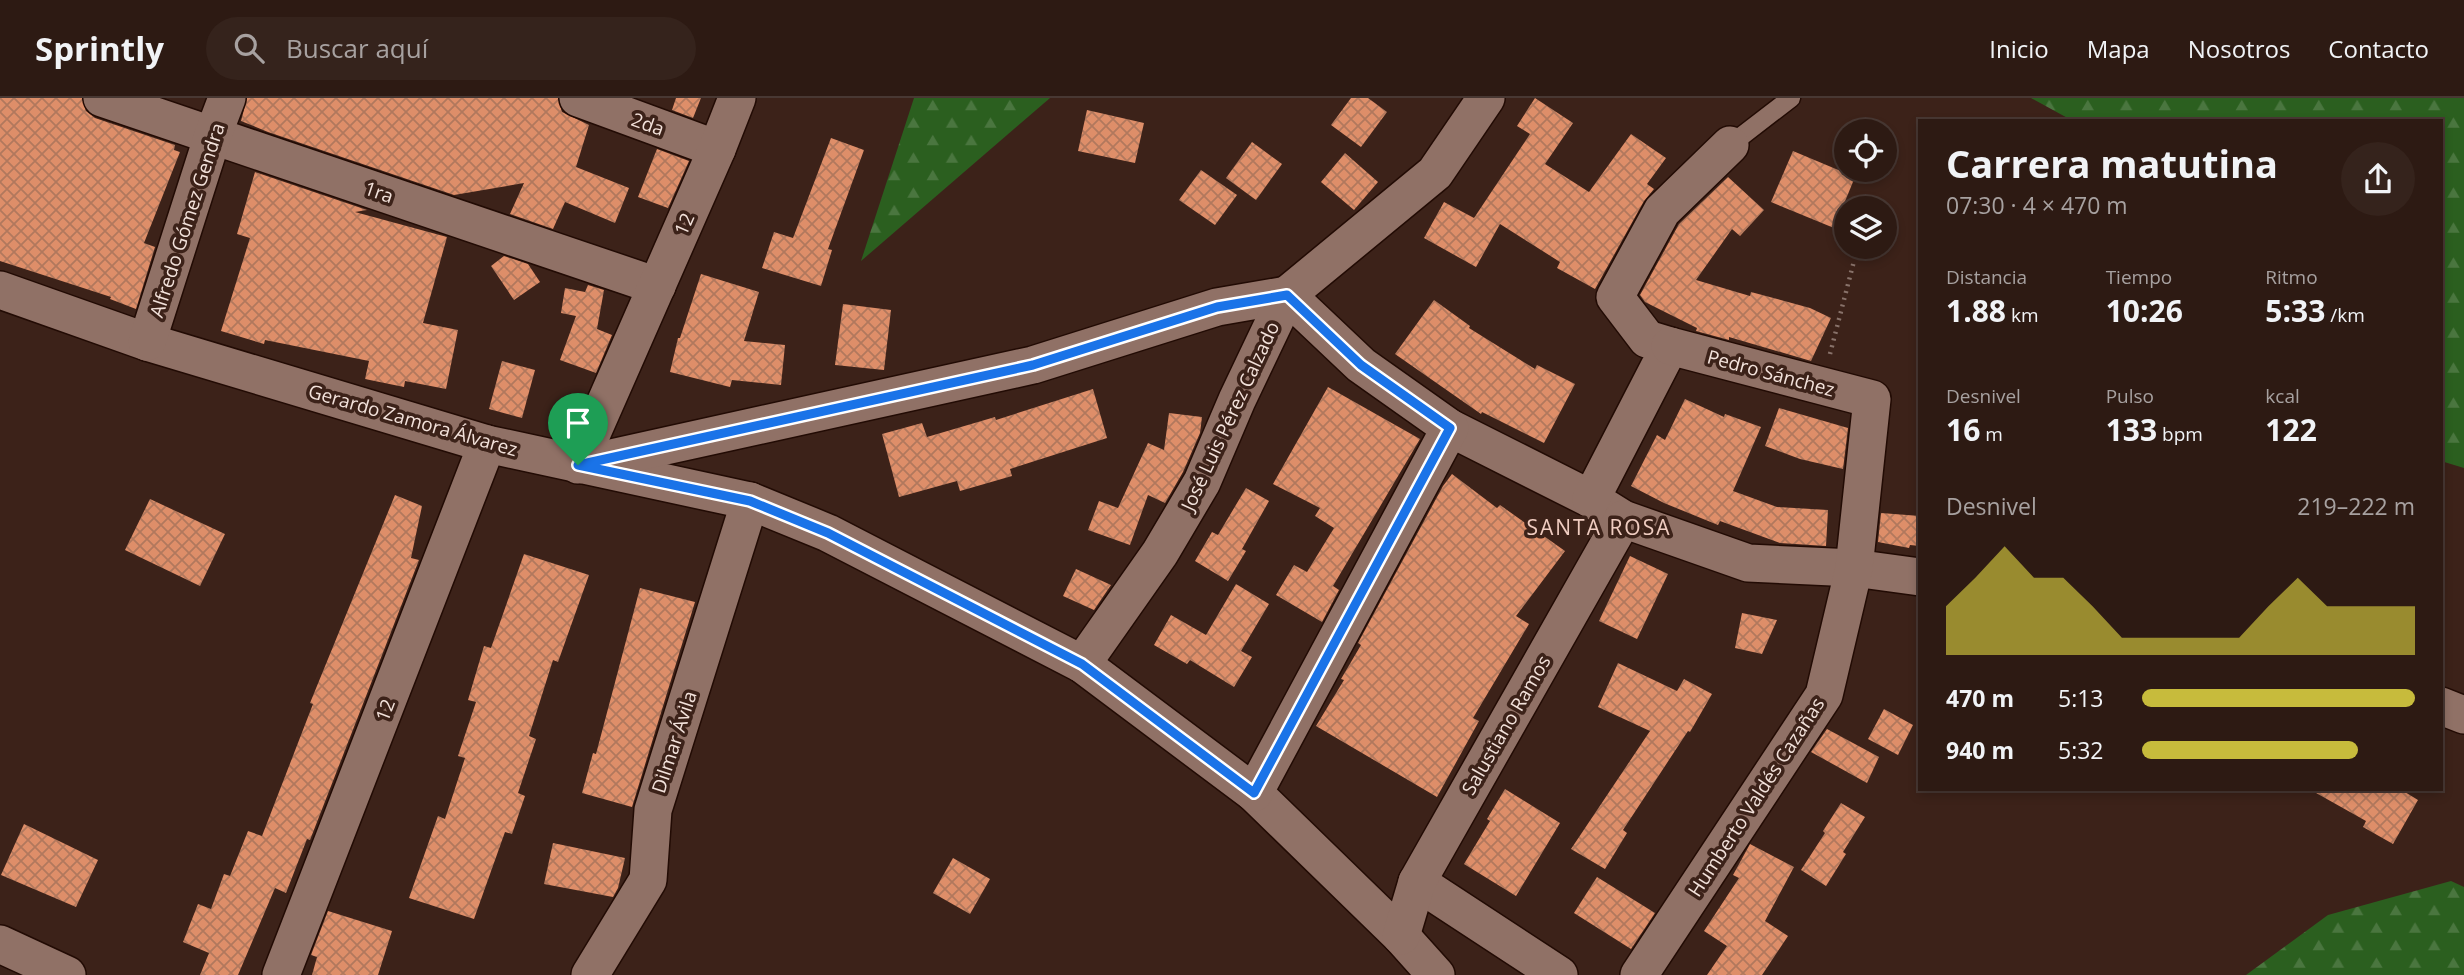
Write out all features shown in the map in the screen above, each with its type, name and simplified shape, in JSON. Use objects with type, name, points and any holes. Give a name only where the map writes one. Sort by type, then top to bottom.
[{"type":"street","name":"1ra","points":[[102,98],[657,286]]},
{"type":"street","name":"Alfredo Gómez Gendra","points":[[147,342],[227,98]]},
{"type":"street","name":"2da","points":[[578,98],[717,149]]},
{"type":"street","name":"12","points":[[578,465],[737,98]]},
{"type":"street","name":"José Luis Pérez Calzado","points":[[1082,664],[1160,553],[1202,482],[1287,295],[1435,173],[1486,98]]},
{"type":"street","points":[[1591,499],[1670,346],[1647,339],[1615,296],[1662,211],[1730,145]]},
{"type":"street","name":"Gerardo Zamora Álvarez","points":[[0,290],[147,342],[487,443],[750,501],[828,533],[1082,664],[1254,793],[1401,936],[1436,975]]},
{"type":"street","points":[[578,465],[1033,365],[1217,307],[1287,295],[1361,365],[1450,428],[1591,499],[1623,519],[1748,563],[1854,568],[1918,577]]},
{"type":"street","name":"Pedro Sánchez","points":[[1670,346],[1872,399]]},
{"type":"street","name":"Humberto Valdés Cazañas","points":[[1639,975],[1824,695],[1854,568],[1872,399]]},
{"type":"street","points":[[1254,793],[1450,428]]},
{"type":"street","name":"12","points":[[281,975],[487,443]]},
{"type":"street","name":"Dilmar Ávila","points":[[590,975],[648,880],[653,810],[750,501]]},
{"type":"street","name":"Salustiano Ramos","points":[[1401,936],[1418,882],[1623,519]]},
{"type":"street","points":[[2443,707],[2464,715]]},
{"type":"street","points":[[1418,882],[1559,975]]},
{"type":"street","points":[[0,944],[67,975]]},
{"type":"lane","points":[[1730,145],[1791,98]]},
{"type":"path","points":[[1810,384],[1831,352],[1854,261]]},
{"type":"green space","points":[[914,98],[1050,98],[861,261]]},
{"type":"green space","points":[[2031,98],[2464,98],[2464,468],[2443,462],[2443,119],[2069,119]]},
{"type":"green space","points":[[2451,881],[2464,887],[2464,975],[2246,975],[2328,915]]},
{"type":"building","points":[[0,98],[82,98],[86,111],[95,118],[175,145],[174,150],[180,152],[144,243],[155,247],[136,309],[110,299],[111,297],[0,261]]},
{"type":"building","points":[[247,98],[558,98],[562,112],[589,125],[576,167],[629,188],[615,223],[565,202],[553,229],[510,214],[524,183],[454,195],[241,121]]},
{"type":"building","points":[[676,98],[701,98],[693,118],[672,110]]},
{"type":"building","points":[[1351,98],[1368,98],[1387,112],[1361,147],[1331,125]]},
{"type":"building","points":[[1535,98],[1573,123],[1545,164],[1589,192],[1631,134],[1666,158],[1647,184],[1654,189],[1644,201],[1595,289],[1557,268],[1560,262],[1500,224],[1476,267],[1424,238],[1444,202],[1474,218],[1530,134],[1517,126]]},
{"type":"building","points":[[1087,110],[1144,123],[1135,163],[1078,151]]},
{"type":"building","points":[[831,138],[864,150],[828,249],[832,250],[821,286],[762,268],[774,232],[793,238]]},
{"type":"building","points":[[1252,142],[1282,164],[1256,200],[1226,178]]},
{"type":"building","points":[[657,149],[689,161],[668,208],[638,197]]},
{"type":"building","points":[[1793,151],[1834,168],[1834,182],[1853,182],[1847,196],[1834,196],[1834,228],[1771,202]]},
{"type":"building","points":[[1345,153],[1378,182],[1354,210],[1321,182]]},
{"type":"building","points":[[1201,170],[1237,195],[1215,225],[1179,200]]},
{"type":"building","points":[[255,172],[367,210],[355,212],[447,237],[423,323],[458,330],[446,389],[405,381],[404,387],[365,379],[369,361],[265,340],[264,344],[221,331],[250,238],[237,234]]},
{"type":"building","points":[[1728,177],[1764,210],[1740,236],[1732,229],[1696,280],[1750,296],[1751,292],[1810,308],[1831,318],[1811,361],[1729,337],[1729,340],[1696,331],[1697,328],[1645,302],[1640,295],[1679,224]]},
{"type":"building","points":[[504,256],[528,264],[540,282],[514,300],[491,266]]},
{"type":"building","points":[[701,274],[759,292],[744,341],[785,345],[781,385],[732,380],[730,387],[670,372],[678,338]]},
{"type":"building","points":[[588,285],[604,290],[597,329],[612,335],[596,373],[560,360],[576,316],[561,313],[565,288],[585,292]]},
{"type":"building","points":[[1434,300],[1470,326],[1469,328],[1535,369],[1537,365],[1575,384],[1544,443],[1482,412],[1481,414],[1395,354]]},
{"type":"building","points":[[843,304],[891,310],[884,370],[835,365]]},
{"type":"building","points":[[502,361],[535,370],[522,418],[489,409]]},
{"type":"building","points":[[1328,387],[1420,439],[1333,586],[1339,590],[1322,622],[1276,595],[1294,565],[1307,572],[1334,528],[1315,516],[1320,508],[1273,484]]},
{"type":"building","points":[[1093,389],[1107,438],[1010,469],[1012,476],[960,491],[957,481],[899,497],[882,434],[922,423],[927,437],[995,417],[996,420]]},
{"type":"building","points":[[1685,399],[1724,417],[1725,414],[1761,427],[1733,491],[1777,507],[1828,510],[1826,546],[1780,543],[1720,521],[1718,525],[1631,486],[1657,435],[1665,440]]},
{"type":"building","points":[[1779,408],[1848,428],[1843,469],[1800,459],[1765,446]]},
{"type":"building","points":[[1169,413],[1202,417],[1200,433],[1183,472],[1165,503],[1148,495],[1130,545],[1088,530],[1099,501],[1118,508],[1148,443],[1164,450]]},
{"type":"building","points":[[1452,474],[1497,508],[1500,505],[1565,551],[1516,616],[1529,624],[1473,718],[1479,721],[1437,797],[1316,726],[1344,680],[1341,679],[1361,645],[1358,643]]},
{"type":"building","points":[[1246,488],[1269,501],[1242,549],[1246,551],[1228,581],[1195,561],[1212,532],[1218,535]]},
{"type":"building","points":[[395,495],[422,506],[411,558],[419,560],[310,840],[307,839],[286,893],[275,888],[238,975],[200,975],[209,953],[183,942],[198,904],[211,909],[224,874],[230,876],[248,831],[262,836],[313,704],[310,703]]},
{"type":"building","points":[[150,499],[225,534],[200,586],[125,550]]},
{"type":"building","points":[[1881,513],[1918,516],[1918,546],[1910,545],[1909,548],[1878,542]]},
{"type":"building","points":[[524,554],[589,575],[558,662],[553,660],[529,736],[536,739],[518,793],[525,796],[512,834],[505,832],[474,919],[409,898],[438,816],[445,819],[465,758],[458,756],[476,702],[468,700],[484,646],[491,648]]},
{"type":"building","points":[[1630,556],[1668,574],[1637,639],[1599,621]]},
{"type":"building","points":[[1076,569],[1111,585],[1094,610],[1063,596]]},
{"type":"building","points":[[1236,584],[1269,604],[1241,651],[1252,657],[1234,687],[1190,660],[1187,664],[1154,645],[1171,615],[1206,635]]},
{"type":"building","points":[[640,588],[695,602],[632,807],[582,793],[593,753],[596,754]]},
{"type":"building","points":[[1742,613],[1777,620],[1762,654],[1735,648]]},
{"type":"building","points":[[1618,663],[1677,691],[1684,679],[1712,694],[1690,732],[1688,731],[1623,830],[1627,833],[1605,869],[1571,849],[1650,731],[1598,707]]},
{"type":"building","points":[[1884,709],[1913,725],[1898,755],[1868,739]]},
{"type":"building","points":[[1827,729],[1879,757],[1867,783],[1811,752]]},
{"type":"building","points":[[1505,789],[1560,823],[1516,896],[1464,864],[1490,821],[1487,819]]},
{"type":"building","points":[[2313,791],[2403,791],[2418,800],[2393,844],[2363,827],[2366,821]]},
{"type":"building","points":[[1841,803],[1865,817],[1826,886],[1801,870]]},
{"type":"building","points":[[24,824],[98,860],[76,907],[1,875]]},
{"type":"building","points":[[553,843],[625,858],[618,888],[613,897],[544,884]]},
{"type":"building","points":[[1750,844],[1794,867],[1765,921],[1788,936],[1762,975],[1707,975],[1727,946],[1704,931],[1739,878],[1733,875]]},
{"type":"building","points":[[953,858],[990,879],[970,914],[933,893]]},
{"type":"building","points":[[1597,877],[1655,913],[1631,949],[1574,913]]},
{"type":"building","points":[[328,911],[392,931],[378,975],[312,975],[317,957],[311,955]]},
{"type":"district","name":"SANTA ROSA","points":[[1599,527]]},
{"type":"route","points":[[1287,295],[1361,365],[1450,428],[1254,793],[1082,664],[828,533],[750,501],[578,465],[1033,365],[1217,307],[1287,295]]}]
